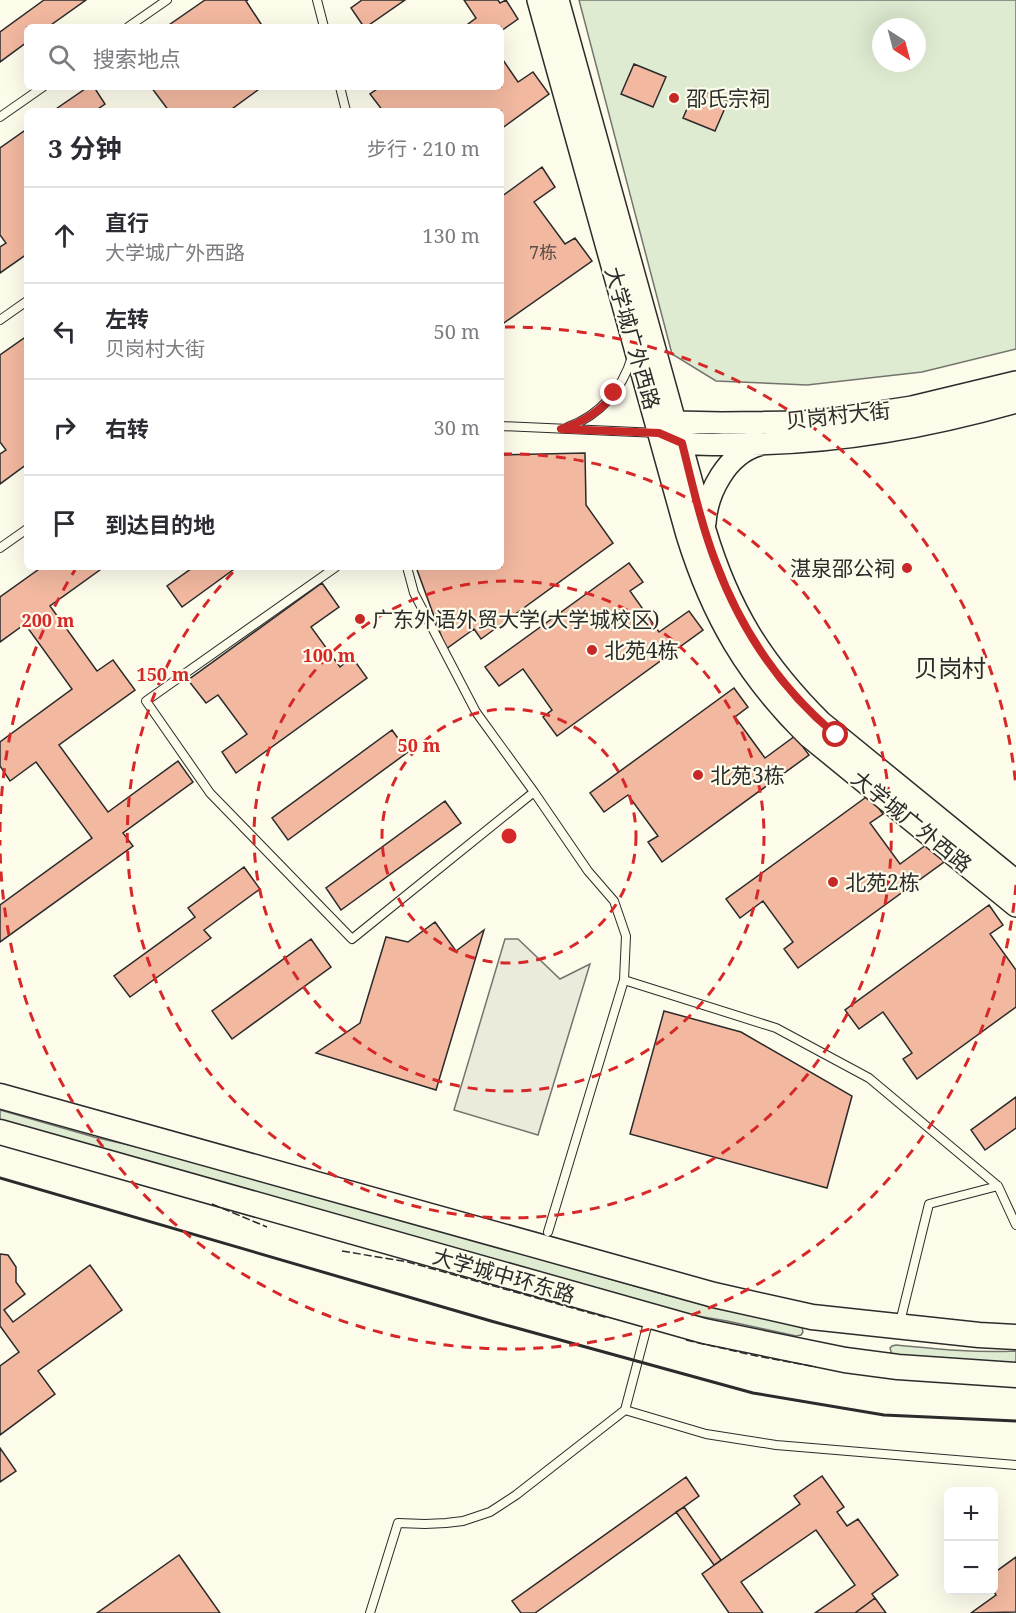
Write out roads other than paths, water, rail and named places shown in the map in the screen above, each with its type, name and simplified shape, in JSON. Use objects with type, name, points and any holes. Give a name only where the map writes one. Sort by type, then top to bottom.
[{"type":"main road","name":"大学城广外西路","points":[[538,0],[632,334],[668,428],[682,443],[715,562],[739,614],[757,647],[785,684],[821,722],[1016,881]]},
{"type":"main road","name":"大学城广外西路","points":[[558,0],[668,428],[697,568],[722,623],[758,681],[808,736],[1016,906]]},
{"type":"main road","name":"贝岗村大街","points":[[668,428],[834,419],[912,406],[1016,382]]},
{"type":"main road","name":"贝岗村大街","points":[[682,443],[762,444],[816,441],[883,432],[973,414],[1016,402]]},
{"type":"main road","points":[[705,530],[708,503],[723,473],[746,450],[762,444]]},
{"type":"main road","name":"大学城中环东路","points":[[0,1096],[664,1282],[759,1306],[819,1318],[1016,1337]]},
{"type":"main road","name":"大学城中环东路","points":[[0,1132],[704,1331],[812,1354],[878,1364],[1016,1375]]},
{"type":"main road","points":[[812,1354],[819,1330],[819,1318]]},
{"type":"main road","points":[[878,1364],[876,1350],[878,1338],[892,1326]]},
{"type":"lane","points":[[132,24],[166,0]]},
{"type":"lane","points":[[317,0],[323,24]]},
{"type":"lane","points":[[0,117],[39,90]]},
{"type":"lane","points":[[340,90],[342,108]]},
{"type":"lane","points":[[0,320],[24,303]]},
{"type":"lane","points":[[561,429],[585,419],[611,398],[620,386],[629,366],[633,347],[632,334]]},
{"type":"lane","name":"贝岗村大街","points":[[504,426],[561,429],[668,428]]},
{"type":"lane","points":[[0,548],[24,532]]},
{"type":"lane","points":[[332,570],[146,701],[210,793],[352,939],[534,792]]},
{"type":"lane","points":[[408,570],[414,593],[476,712],[588,871],[614,900],[626,936],[624,980],[548,1232]]},
{"type":"lane","points":[[624,980],[776,1029],[868,1078],[998,1186],[1016,1225]]},
{"type":"lane","points":[[892,1326],[929,1204],[998,1186]]},
{"type":"lane","points":[[370,1613],[398,1523],[425,1524],[463,1521],[490,1512],[516,1496],[625,1410],[650,1317]]},
{"type":"lane","points":[[625,1410],[706,1434],[737,1440],[1016,1465]]},
{"type":"place","name":"邵氏宗祠","points":[[674,98]]},
{"type":"place","name":"湛泉邵公祠","points":[[907,568]]},
{"type":"place","name":"广东外语外贸大学(大学城校区)","points":[[360,619]]},
{"type":"place","name":"北苑4栋","points":[[592,650]]},
{"type":"place","name":"北苑3栋","points":[[698,775]]},
{"type":"place","name":"北苑2栋","points":[[833,882]]},
{"type":"district","name":"贝岗村","points":[[950,667]]}]
